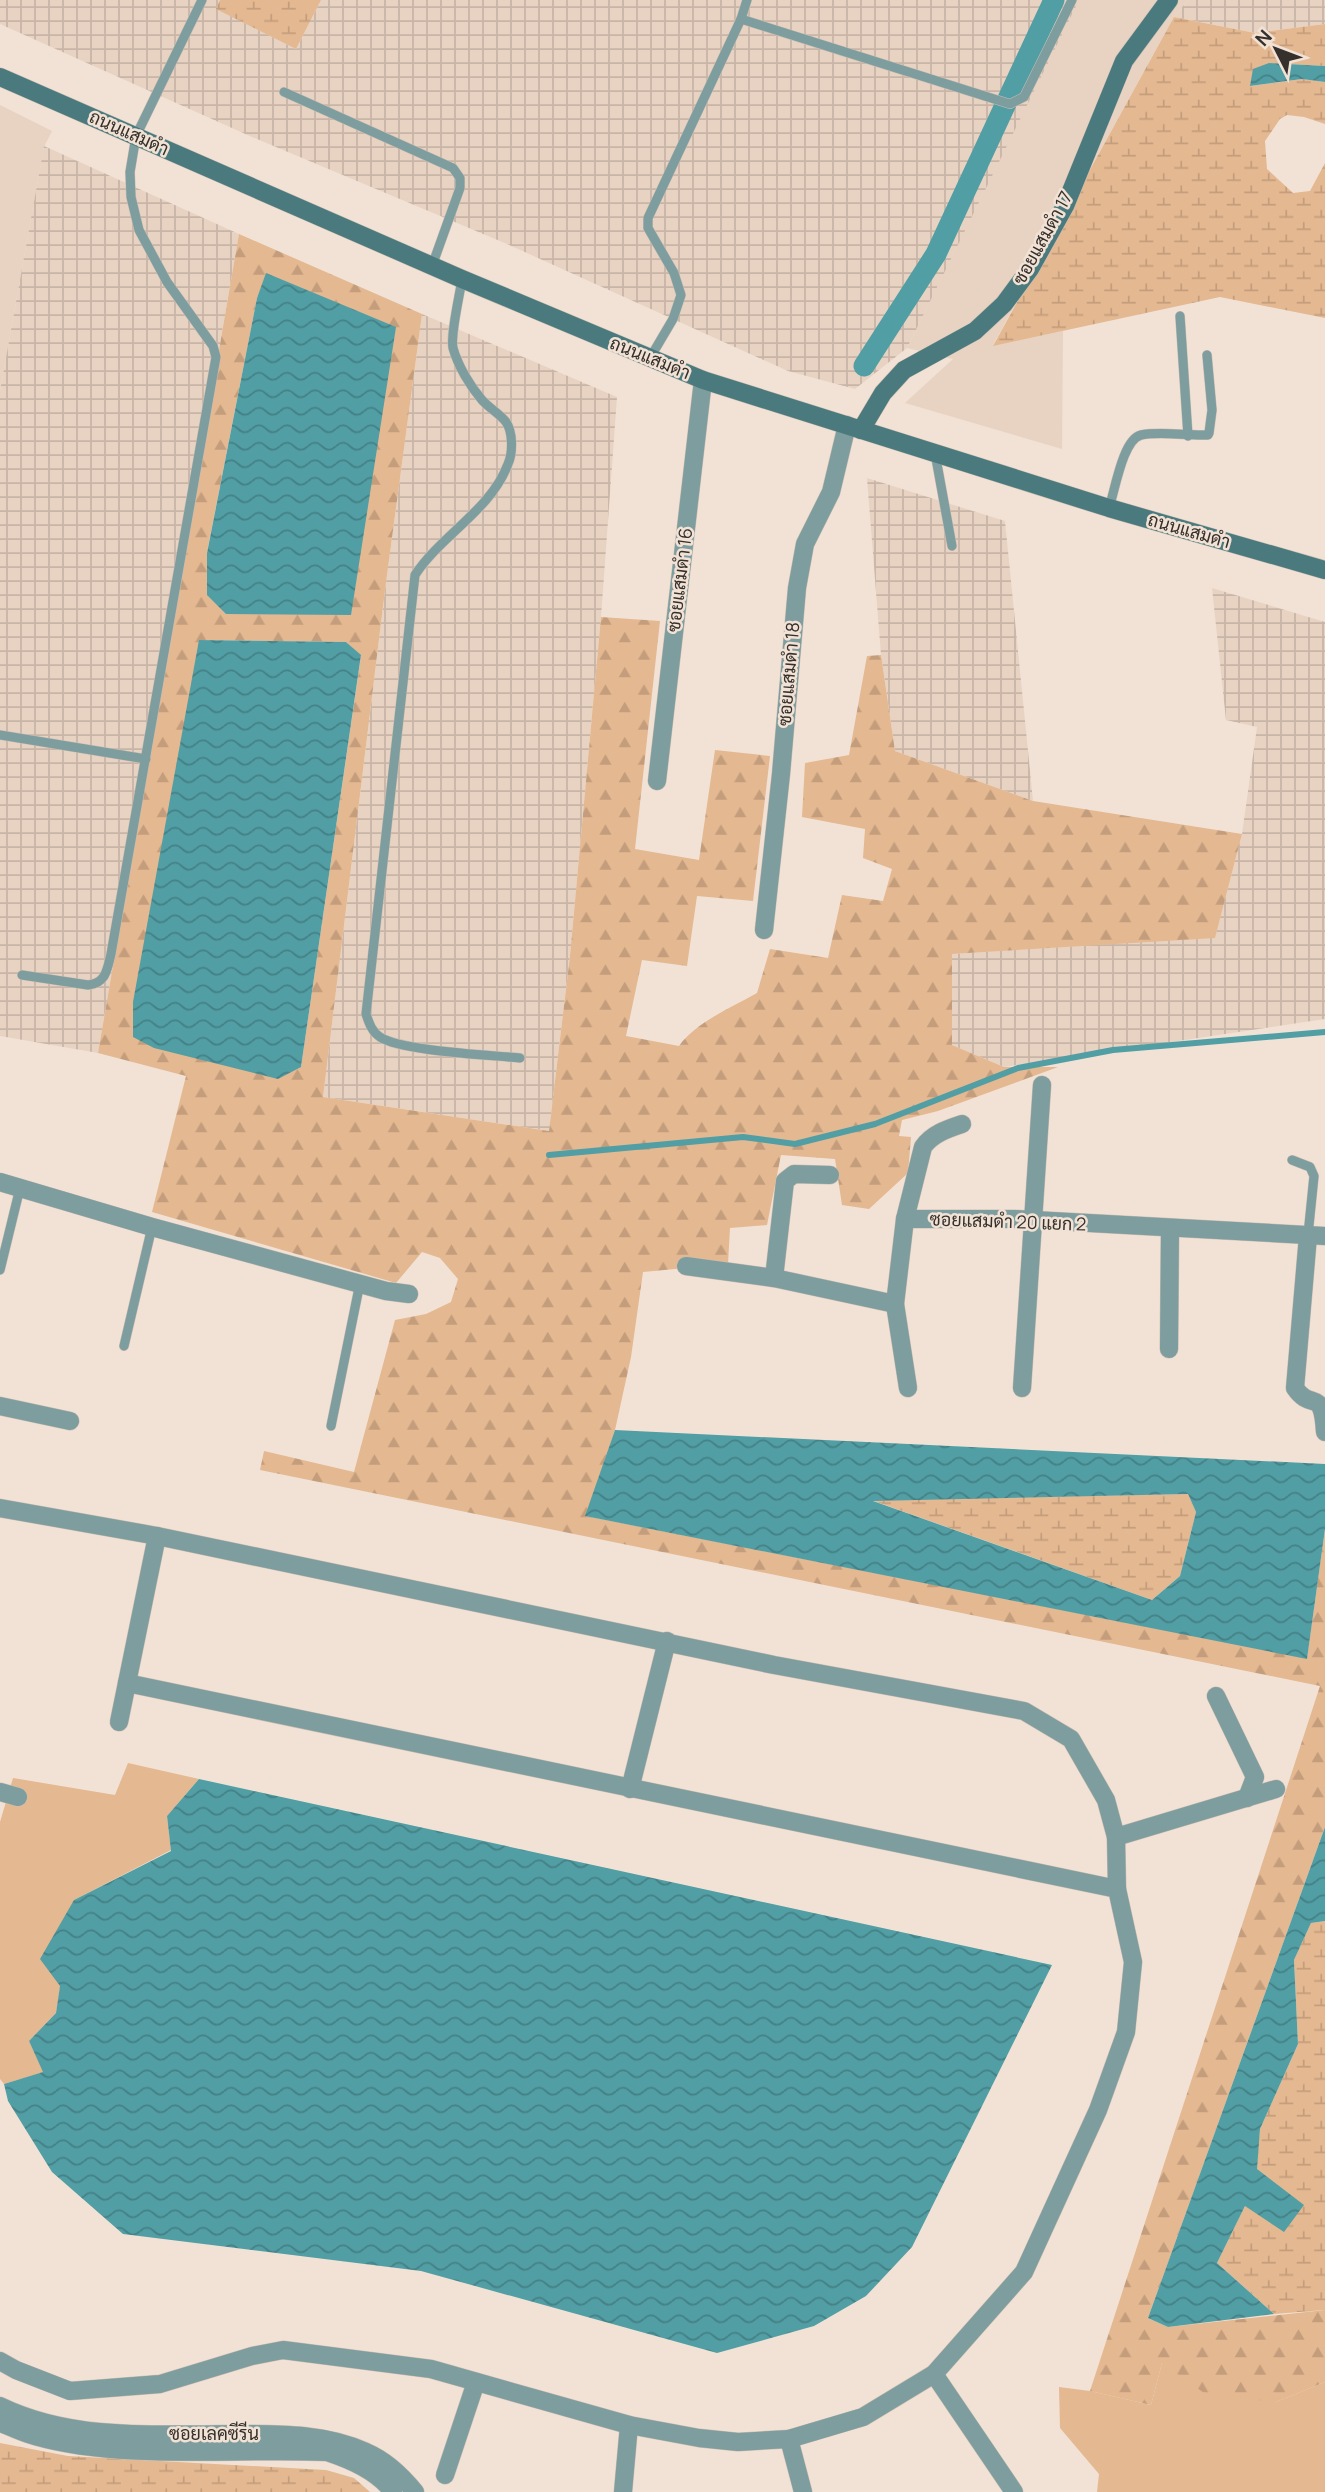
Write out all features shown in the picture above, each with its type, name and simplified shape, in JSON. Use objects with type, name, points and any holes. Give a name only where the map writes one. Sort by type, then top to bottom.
[{"type":"street","name":"ซอยแสมดำ 17","points":[[854,428],[904,370],[975,331],[1004,304],[1030,269],[1065,206],[1124,61],[1169,0]]},
{"type":"street","name":"ถนนแสมดำ","points":[[0,76],[462,279],[703,380],[1109,508],[1325,570]]},
{"type":"street","name":"ซอยแสมดำ 16","points":[[657,780],[703,380]]},
{"type":"street","name":"ซอยแสมดำ 18","points":[[764,930],[797,588],[805,544],[831,492],[854,428]]},
{"type":"street","points":[[1022,1388],[1042,1085]]},
{"type":"street","points":[[905,1219],[923,1147],[930,1138],[962,1125]]},
{"type":"street","points":[[774,1278],[785,1181],[794,1174],[830,1175]]},
{"type":"street","points":[[0,1182],[152,1227],[409,1294]]},
{"type":"street","name":"ซอยแสมดำ 20 แยก 2","points":[[908,1388],[895,1304],[905,1219],[1015,1219],[1316,1236]]},
{"type":"street","points":[[1169,1349],[1170,1229]]},
{"type":"street","points":[[1316,1236],[1296,1388],[1304,1398],[1316,1401],[1324,1409],[1325,1432]]},
{"type":"street","points":[[685,1266],[774,1278],[895,1304]]},
{"type":"street","points":[[0,1406],[70,1421]]},
{"type":"street","points":[[0,1507],[157,1536],[774,1665],[1024,1712],[1071,1739],[1106,1800],[1116,1838],[1117,1889],[1133,1962],[1126,2032],[1098,2110],[1024,2272],[934,2374],[863,2417],[789,2439],[738,2442],[629,2425],[431,2369],[283,2350],[252,2356],[160,2385],[70,2390],[16,2370],[0,2361]]},
{"type":"street","points":[[118,1722],[157,1536]]},
{"type":"street","points":[[630,1789],[667,1641]]},
{"type":"street","points":[[127,1683],[1117,1889]]},
{"type":"street","points":[[1216,1696],[1255,1777],[1247,1798]]},
{"type":"street","points":[[1116,1838],[1276,1789]]},
{"type":"street","points":[[0,1792],[18,1797]]},
{"type":"street","points":[[934,2374],[1014,2492]]},
{"type":"street","points":[[445,2475],[476,2382]]},
{"type":"street","name":"ซอยเลคซีรีน","points":[[0,2406],[75,2430],[316,2437],[368,2452],[393,2492]]},
{"type":"street","name":"ซอยเลคซีรีน","points":[[0,2423],[36,2436],[134,2450],[327,2452],[380,2469],[415,2492]]},
{"type":"street","points":[[623,2492],[629,2425]]},
{"type":"street","points":[[789,2439],[803,2492]]},
{"type":"lane","points":[[22,975],[88,985],[96,984],[105,976],[146,759],[216,357],[213,346],[167,282],[139,230],[131,197],[130,172],[136,136],[202,0]]},
{"type":"lane","points":[[649,359],[673,319],[681,295],[674,274],[648,228],[648,219],[741,19],[747,0]]},
{"type":"lane","points":[[741,19],[1014,104],[1024,97],[1072,0]]},
{"type":"lane","points":[[284,92],[453,168],[460,178],[460,188],[432,266]]},
{"type":"lane","points":[[462,279],[453,346],[467,377],[483,401],[506,422],[511,448],[509,463],[498,482],[478,508],[427,557],[415,575],[366,1014],[370,1028],[380,1038],[403,1045],[520,1058]]},
{"type":"lane","points":[[1180,316],[1188,436]]},
{"type":"lane","points":[[1109,508],[1130,442],[1140,435],[1208,435],[1212,410],[1207,355]]},
{"type":"lane","points":[[934,453],[952,546]]},
{"type":"lane","points":[[0,735],[146,759]]},
{"type":"lane","points":[[1292,1160],[1310,1167],[1314,1177],[1316,1236]]},
{"type":"lane","points":[[0,1270],[20,1188]]},
{"type":"lane","points":[[124,1346],[152,1227]]},
{"type":"lane","points":[[331,1426],[359,1283]]},
{"type":"shaded area","points":[[0,0],[220,0],[217,9],[296,49],[321,0],[1079,0],[907,348],[855,389],[788,371],[507,244],[252,137],[0,24]]},
{"type":"shaded area","points":[[1078,0],[1188,0],[1174,17],[993,345],[1063,331],[1062,449],[905,403],[953,359],[907,348]]},
{"type":"shaded area","points":[[1188,0],[1325,0],[1325,24],[1255,33],[1174,17]]},
{"type":"shaded area","points":[[0,105],[52,131],[44,147],[0,391]]},
{"type":"shaded area","points":[[44,146],[239,234],[98,1053],[0,1036],[0,391]]},
{"type":"shaded area","points":[[422,314],[617,397],[601,617],[570,956],[549,1131],[323,1097]]},
{"type":"shaded area","points":[[867,478],[1005,521],[1033,801],[895,751],[881,655]]},
{"type":"shaded area","points":[[1212,588],[1325,622],[1325,1019],[1004,1067],[952,1045],[952,954],[1215,937],[1242,834],[1257,727],[1226,720]]},
{"type":"green space","points":[[220,0],[321,0],[296,49],[216,9]]},
{"type":"green space","points":[[1174,17],[1255,33],[1325,24],[1325,66],[1269,63],[1251,86],[1302,79],[1325,82],[1325,124],[1287,115],[1280,119],[1265,141],[1267,169],[1293,193],[1310,191],[1325,163],[1325,318],[1220,297],[993,346]]},
{"type":"green space","points":[[239,234],[422,314],[323,1097],[549,1131],[570,956],[601,617],[660,621],[635,849],[699,860],[715,750],[770,756],[753,901],[697,896],[687,966],[642,960],[626,1036],[679,1046],[704,1023],[757,993],[770,949],[828,958],[842,895],[883,901],[892,869],[863,858],[865,829],[802,817],[805,763],[849,755],[867,656],[881,655],[895,751],[1033,801],[1242,834],[1215,938],[952,954],[952,1045],[1004,1067],[1058,1067],[938,1111],[902,1120],[899,1136],[911,1137],[908,1173],[869,1209],[842,1205],[835,1159],[781,1155],[767,1225],[730,1228],[728,1264],[643,1272],[631,1357],[615,1430],[586,1516],[1307,1658],[1325,1529],[1325,1827],[1148,2318],[1168,2327],[1325,2310],[1325,2382],[1276,2402],[1207,2395],[1162,2363],[1151,2405],[1090,2391],[1320,1686],[260,1470],[264,1451],[354,1472],[395,1320],[426,1314],[451,1302],[458,1279],[440,1258],[422,1252],[396,1283],[152,1212],[186,1076],[98,1053]],"holes":[[[267,273],[207,595],[207,552],[257,298]],[[199,640],[346,642],[361,656],[301,1067]]]},
{"type":"green space","points":[[1188,1494],[1196,1512],[1180,1576],[1152,1600],[871,1500]]},
{"type":"green space","points":[[128,1763],[199,1779],[167,1816],[171,1850],[74,1900],[56,2013],[29,2041],[44,2072],[4,2084],[0,2079],[0,1822],[13,1778],[115,1795]]},
{"type":"green space","points":[[1325,1921],[1325,2310],[1274,2314],[1217,2263],[1245,2206],[1303,2205],[1256,2170],[1260,2129],[1298,2044],[1294,1960],[1311,1923]]},
{"type":"green space","points":[[1162,2363],[1276,2402],[1325,2382],[1325,2492],[1097,2492],[1099,2474],[1060,2428],[1059,2387],[1151,2405]]},
{"type":"green space","points":[[0,2443],[68,2456],[326,2470],[354,2478],[370,2492],[0,2492]]},
{"type":"water","points":[[1269,63],[1325,66],[1325,82],[1302,79],[1250,86],[1253,69]]},
{"type":"water","points":[[266,273],[396,327],[351,615],[226,614],[207,595],[207,553],[257,298]]},
{"type":"water","points":[[199,640],[346,642],[361,655],[301,1067],[278,1079],[154,1048],[133,1037],[133,1002]]},
{"type":"water","points":[[615,1430],[1325,1464],[1325,1529],[1307,1659],[585,1516]],"holes":[[[1188,1494],[1196,1512],[1180,1576],[1152,1600],[873,1501]]]},
{"type":"water","points":[[199,1779],[1052,1965],[912,2247],[866,2296],[814,2326],[717,2353],[421,2271],[123,2234],[52,2172],[8,2101],[4,2084],[43,2072],[29,2041],[56,2013],[60,1986],[40,1959],[74,1900],[171,1851],[167,1816]]},
{"type":"water","points":[[1325,1827],[1325,1921],[1311,1923],[1294,1960],[1298,2044],[1260,2129],[1257,2169],[1304,2205],[1284,2232],[1245,2206],[1217,2263],[1274,2314],[1168,2327],[1148,2318]]},
{"type":"waterway","points":[[864,366],[936,254],[1054,0]]},
{"type":"waterway","points":[[549,1155],[743,1137],[795,1144],[875,1124],[1018,1068],[1113,1050],[1325,1032]]}]
